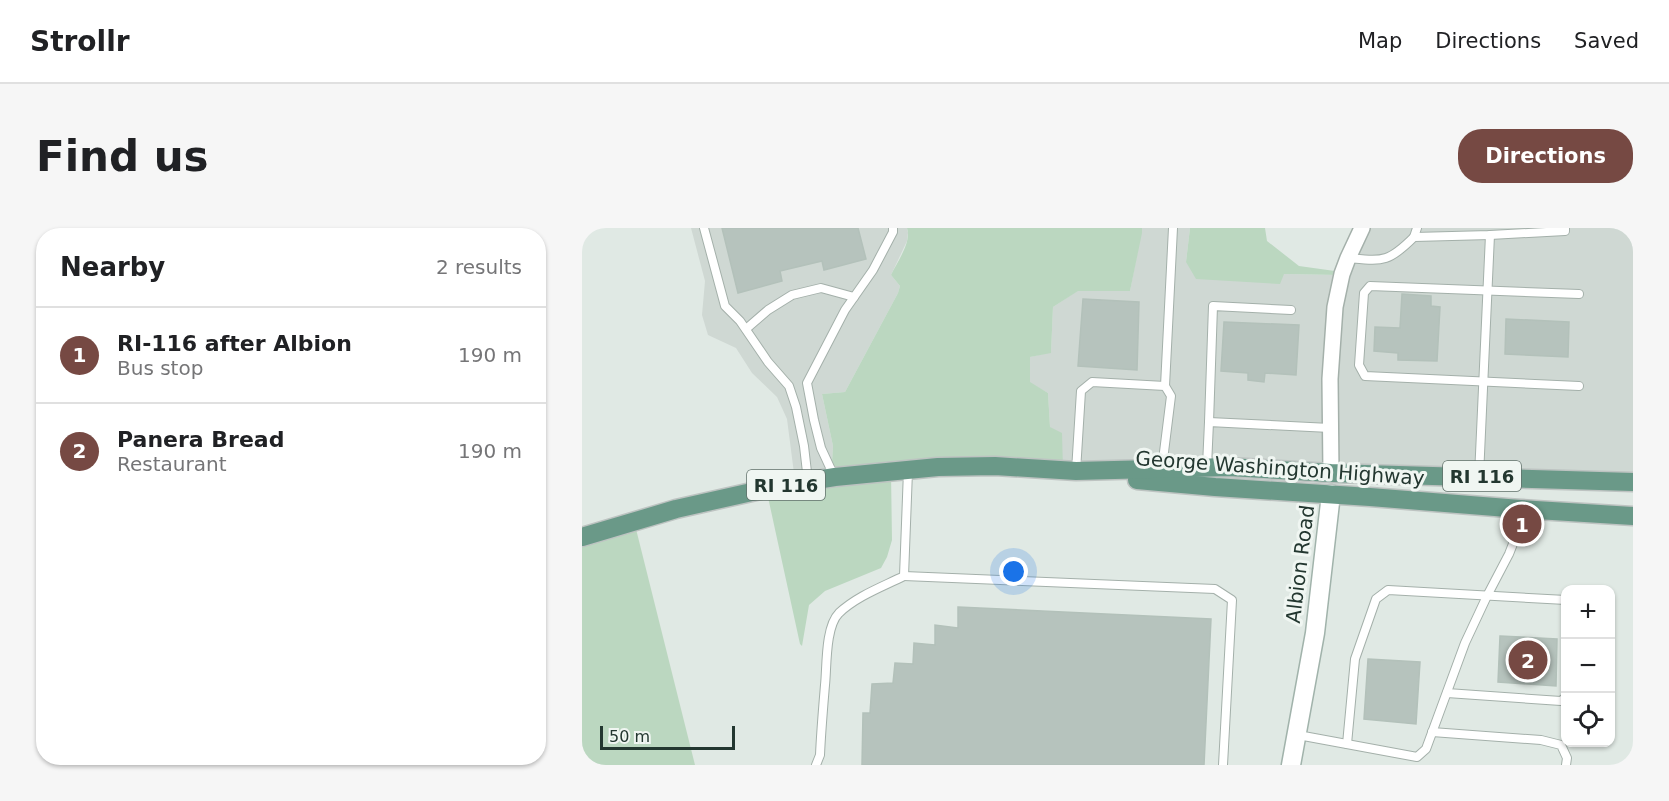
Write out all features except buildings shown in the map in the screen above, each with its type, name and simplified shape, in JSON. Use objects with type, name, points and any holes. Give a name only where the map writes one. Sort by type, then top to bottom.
[{"type":"main road","name":"George Washington Highway","points":[[582,537],[676,509],[743,493],[835,477],[908,470],[995,466],[1076,471],[1229,467],[1331,473],[1633,482]]},
{"type":"main road","name":"George Washington Highway","points":[[995,466],[1215,487],[1633,516]]},
{"type":"main road","name":"Albion Road","points":[[1291,765],[1315,633],[1331,494],[1331,473]]},
{"type":"street","name":"Albion Road","points":[[1331,473],[1330,364],[1335,307],[1348,258],[1362,228]]},
{"type":"lane","points":[[704,228],[725,306],[740,321],[768,362],[789,386],[804,446],[808,482]]},
{"type":"lane","points":[[835,477],[821,448],[807,383],[846,310],[873,270],[893,228]]},
{"type":"lane","points":[[1162,469],[1171,396],[1165,386],[1173,228]]},
{"type":"lane","points":[[1348,258],[1374,260],[1386,258],[1397,253],[1414,237],[1417,228]]},
{"type":"lane","points":[[1414,237],[1491,236],[1565,231],[1565,228]]},
{"type":"lane","points":[[1479,476],[1491,236]]},
{"type":"lane","points":[[1579,294],[1370,286],[1364,293],[1359,365],[1365,376],[1579,386]]},
{"type":"lane","points":[[746,329],[768,310],[792,295],[821,288],[854,297]]},
{"type":"lane","points":[[1207,468],[1213,306],[1291,310]]},
{"type":"lane","points":[[1076,471],[1081,391],[1092,382],[1165,386]]},
{"type":"lane","points":[[1209,422],[1330,428]]},
{"type":"lane","points":[[904,576],[908,470]]},
{"type":"lane","points":[[1296,735],[1419,761],[1426,749],[1465,643],[1509,554],[1518,531],[1520,509]]},
{"type":"lane","points":[[816,765],[820,755],[826,656],[830,633],[837,614],[867,593],[904,576],[1215,589],[1232,600],[1223,765]]},
{"type":"lane","points":[[1347,744],[1354,659],[1376,599],[1388,590],[1561,600]]},
{"type":"lane","points":[[1447,693],[1561,701]]},
{"type":"lane","points":[[1432,732],[1540,740],[1562,745],[1567,758],[1566,765]]},
{"type":"shaded area","points":[[691,228],[907,228],[907,241],[891,275],[900,286],[898,293],[845,392],[822,394],[833,446],[831,479],[795,481],[787,419],[777,397],[752,373],[736,348],[708,335],[702,315],[705,281]]},
{"type":"shaded area","points":[[1142,228],[1190,228],[1186,262],[1284,274],[1339,275],[1363,228],[1633,228],[1633,488],[1063,469],[1050,427],[1048,393],[1030,383],[1030,357],[1051,352],[1053,307],[1077,291],[1130,291]]},
{"type":"green space","points":[[907,228],[1142,228],[1142,233],[1130,291],[1078,291],[1053,307],[1051,353],[1030,357],[1030,382],[1048,393],[1050,427],[1062,433],[1063,469],[891,473],[892,540],[887,557],[881,568],[825,591],[809,605],[802,646],[766,488],[831,479],[833,446],[822,394],[845,392],[898,293],[900,286],[891,275],[906,246]]},
{"type":"green space","points":[[1190,228],[1265,228],[1267,241],[1299,266],[1342,272],[1339,275],[1284,274],[1280,284],[1196,279],[1186,262]]},
{"type":"green space","points":[[634,521],[695,765],[582,765],[582,534]]},
{"type":"place","name":"RI-116 after Albion","points":[[1522,524]]},
{"type":"place","name":"Panera Bread","points":[[1528,660]]}]
